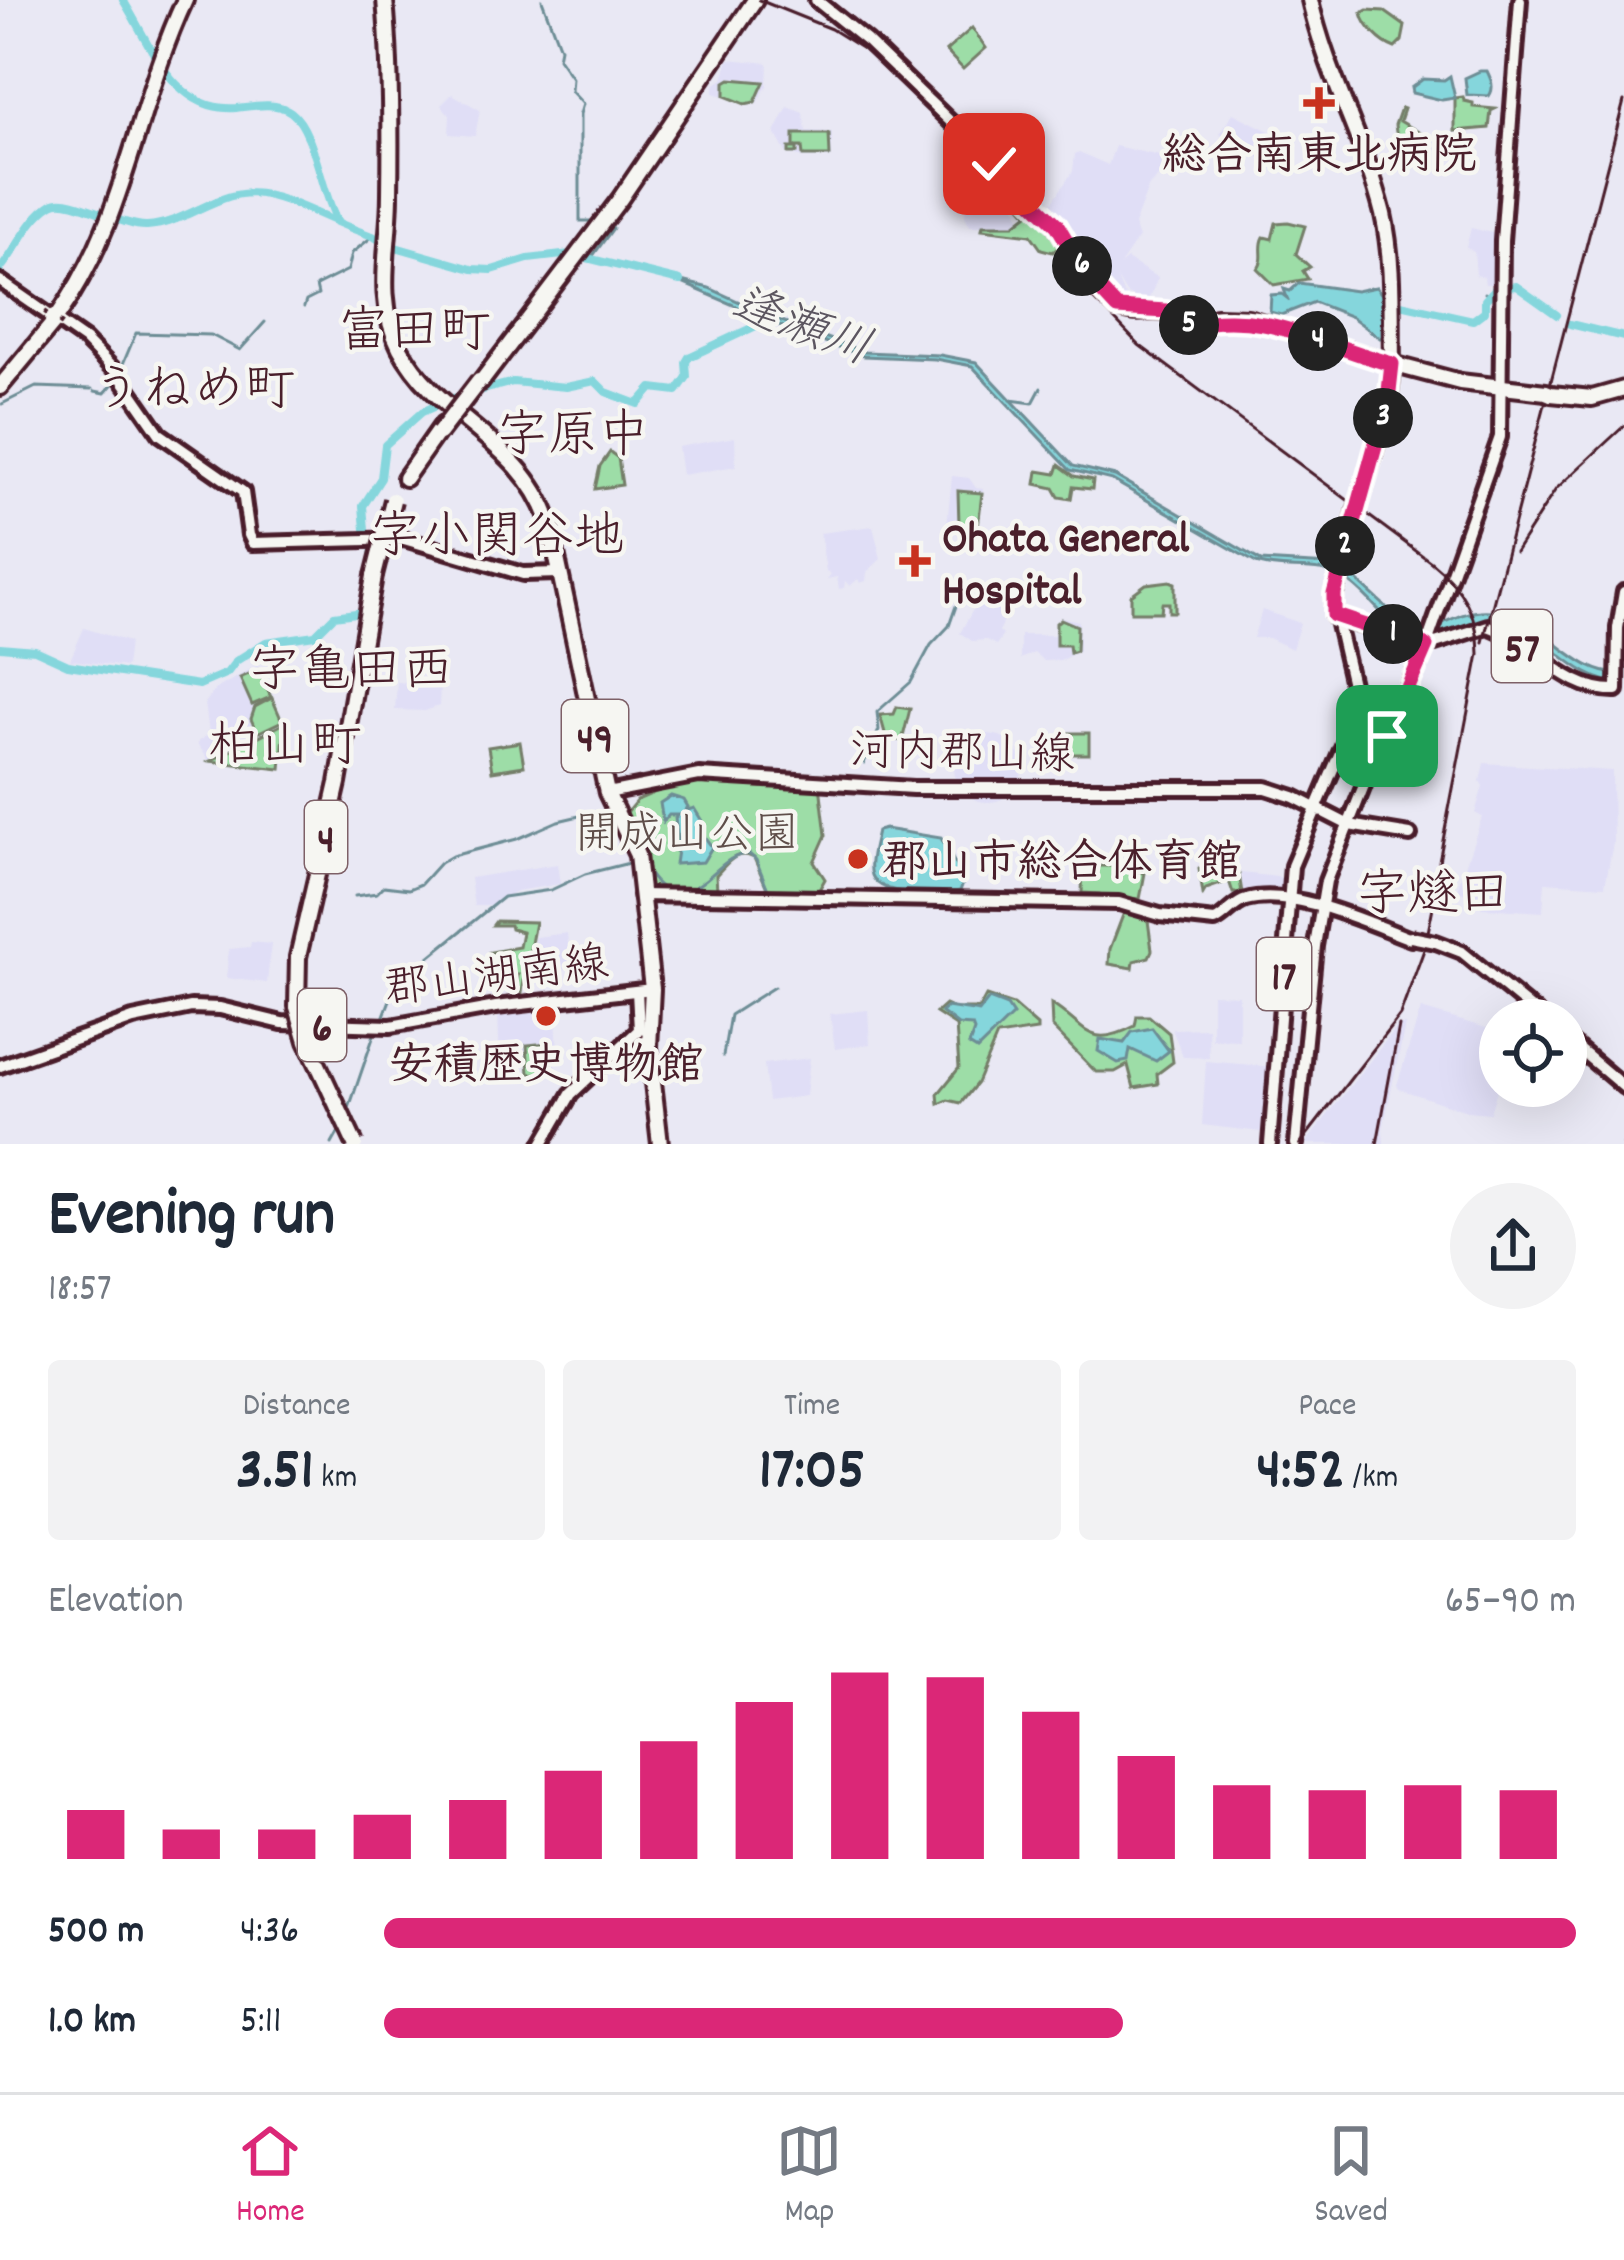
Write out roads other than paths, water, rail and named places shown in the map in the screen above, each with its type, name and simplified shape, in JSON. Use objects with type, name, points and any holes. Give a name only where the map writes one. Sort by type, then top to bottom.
[{"type":"highway","name":"49","points":[[384,0],[388,130],[382,298],[394,343],[415,374],[514,460],[547,513],[608,793],[614,814],[635,846],[660,1144]]},
{"type":"highway","name":"4","points":[[302,947],[355,706],[381,534],[394,501],[644,163],[753,0]]},
{"type":"highway","points":[[1311,0],[1384,215],[1393,364],[1449,380],[1586,399],[1624,388]]},
{"type":"highway","points":[[0,385],[55,319],[111,217],[182,4]]},
{"type":"highway","points":[[603,219],[660,152],[705,71]]},
{"type":"highway","points":[[406,479],[451,407],[516,334]]},
{"type":"highway","name":"4","points":[[356,1144],[307,1041],[296,977],[338,783],[375,576]]},
{"type":"highway","name":"4","points":[[300,1016],[356,1144]]},
{"type":"main road","points":[[816,0],[867,41],[1050,218],[1111,303],[1125,310],[1169,312],[1188,326],[1216,316],[1248,317],[1393,364],[1388,409],[1340,567],[1335,617],[1358,710],[1316,808]]},
{"type":"main road","points":[[1296,1144],[1322,906],[1334,855],[1426,643],[1498,444],[1503,214],[1520,0]]},
{"type":"main road","points":[[0,281],[85,340],[119,375],[160,434],[242,490],[254,542],[410,540],[528,575],[560,570]]},
{"type":"main road","name":"57","points":[[1335,617],[1426,643],[1489,626],[1585,685],[1612,691],[1617,689],[1624,592]]},
{"type":"main road","name":"河内郡山線","points":[[608,793],[699,775],[899,788],[1268,788],[1349,824],[1410,833]]},
{"type":"main road","name":"17","points":[[1274,1141],[1295,855],[1316,808]]},
{"type":"main road","name":"郡山湖南線","points":[[640,895],[1121,903],[1215,921],[1242,901],[1290,900]]},
{"type":"main road","points":[[1290,900],[1462,952],[1519,999]]},
{"type":"main road","points":[[542,1144],[571,1094],[639,1030],[644,990]]},
{"type":"main road","name":"郡山湖南線","points":[[0,1066],[133,1018],[186,1008],[400,1025],[496,1007],[644,990]]},
{"type":"main road","points":[[1587,1056],[1624,1087]]},
{"type":"water","points":[[1487,71],[1491,93],[1467,95],[1465,78]]},
{"type":"water","points":[[1450,76],[1455,98],[1412,93],[1411,88],[1423,79]]},
{"type":"water","points":[[673,279],[709,288],[864,352],[940,355],[976,362],[1073,466],[1115,476],[1261,561],[1330,565],[1349,573],[1396,616],[1426,630],[1473,612],[1501,612],[1520,619],[1586,665],[1624,674],[1624,684],[1590,674],[1536,637],[1504,622],[1481,621],[1435,638],[1412,635],[1335,574],[1256,563],[1112,480],[1070,470],[972,366],[863,356],[776,324],[749,326],[764,318]]},
{"type":"water","points":[[1299,283],[1356,291],[1376,287],[1387,301],[1388,334],[1380,338],[1352,317],[1314,302],[1281,315],[1270,312],[1271,295],[1287,298],[1284,289],[1290,291]]},
{"type":"water","points":[[671,796],[684,800],[685,811],[694,808],[702,821],[701,832],[712,847],[703,862],[675,864],[678,815],[669,815],[663,822],[660,803]]},
{"type":"water","points":[[877,831],[941,838],[964,880],[960,891],[909,893],[875,880],[872,851]]},
{"type":"water","points":[[989,999],[1007,1006],[1013,1015],[977,1050],[969,1045],[972,1026],[958,1025],[941,1012],[947,1007],[979,1012]]},
{"type":"water","points":[[1152,1028],[1169,1051],[1156,1061],[1130,1049],[1128,1061],[1118,1063],[1098,1051],[1100,1039],[1124,1043],[1132,1032]]},
{"type":"waterway","points":[[123,0],[167,73],[196,100],[214,107],[271,105],[291,112],[312,147],[338,222]]},
{"type":"waterway","points":[[542,0],[560,48],[558,58],[572,78],[571,91],[583,104],[580,221],[598,221]]},
{"type":"waterway","name":"逢瀬川","points":[[0,269],[52,204],[71,203],[147,226],[246,193],[289,202],[385,244],[472,269],[492,270],[528,259],[571,254],[680,281]]},
{"type":"waterway","points":[[592,257],[613,228],[607,224]]},
{"type":"waterway","points":[[304,307],[318,295],[316,286],[348,270],[352,253],[373,236]]},
{"type":"waterway","points":[[1396,303],[1473,320],[1485,311],[1485,300],[1495,289],[1516,286],[1557,315]]},
{"type":"waterway","points":[[1485,293],[1489,295]]},
{"type":"waterway","points":[[120,371],[136,333],[211,335],[240,350],[265,322]]},
{"type":"waterway","points":[[1570,324],[1624,337]]},
{"type":"waterway","points":[[372,561],[363,506],[381,478],[385,445],[422,412],[513,382],[566,387],[595,381],[606,392],[638,404],[652,388],[677,391],[687,377],[689,357],[758,325]]},
{"type":"waterway","points":[[95,391],[105,393],[116,380]]},
{"type":"waterway","points":[[2,404],[36,387],[92,389]]},
{"type":"waterway","points":[[1011,400],[1033,403],[1041,388]]},
{"type":"waterway","points":[[864,763],[879,730],[877,712],[911,682],[931,645],[949,626],[956,606],[969,598]]},
{"type":"waterway","points":[[0,647],[35,650],[68,665],[199,685],[227,673],[236,661],[266,642],[315,635],[334,616],[363,612],[364,605]]},
{"type":"waterway","points":[[355,896],[377,893],[384,886],[409,889],[452,856],[592,813]]},
{"type":"waterway","points":[[642,866],[661,887],[687,891],[727,861],[749,854],[769,892]]},
{"type":"waterway","points":[[382,1021],[396,984],[503,897],[551,890],[585,874],[633,862]]},
{"type":"waterway","points":[[723,1056],[730,1015],[774,987]]},
{"type":"waterway","points":[[347,1114],[375,1032]]},
{"type":"waterway","points":[[332,1144],[341,1128]]},
{"type":"railway","points":[[759,0],[831,29],[863,49],[1041,215],[1086,290],[1139,345],[1431,562],[1459,591],[1476,627],[1479,654],[1434,887]]},
{"type":"railway","points":[[1483,642],[1624,101]]},
{"type":"railway","points":[[1515,552],[1556,489],[1624,426]]},
{"type":"railway","points":[[1300,1144],[1400,1015],[1425,947],[1440,872]]},
{"type":"railway","points":[[1377,1144],[1399,1026]]},
{"type":"place","name":"総合南東北病院","points":[[1319,103]]},
{"type":"place","name":"Ohata General Hospital","points":[[915,561]]},
{"type":"place","name":"郡山市総合体育館","points":[[858,859]]},
{"type":"place","name":"安積歴史博物館","points":[[546,1016]]},
{"type":"district","name":"富田町","points":[[414,328]]},
{"type":"district","name":"うねめ町","points":[[193,386]]},
{"type":"district","name":"字原中","points":[[573,432]]},
{"type":"district","name":"字小関谷地","points":[[497,533]]},
{"type":"district","name":"字亀田西","points":[[351,667]]},
{"type":"district","name":"柏山町","points":[[285,742]]},
{"type":"district","name":"字燧田","points":[[1433,891]]},
{"type":"park label","name":"開成山公園","points":[[687,831]]}]
